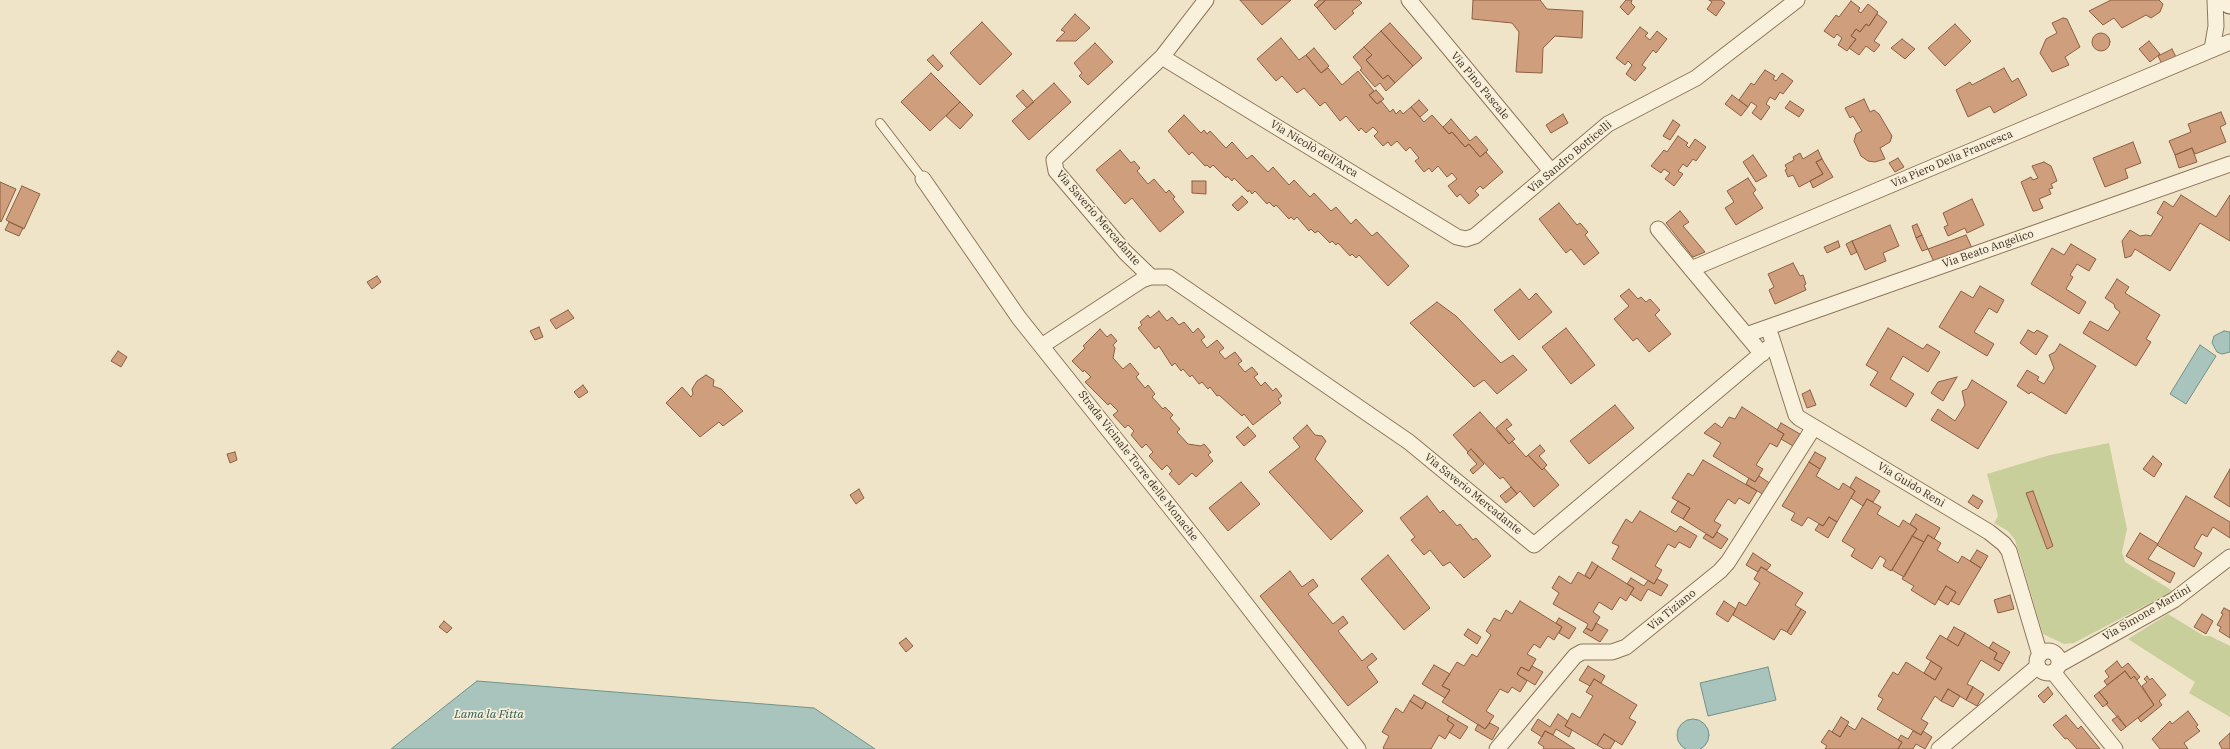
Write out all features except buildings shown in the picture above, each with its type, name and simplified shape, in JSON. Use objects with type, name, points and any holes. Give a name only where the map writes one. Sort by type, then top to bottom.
[{"type":"main road","points":[[2226,0],[2230,3]]},
{"type":"street","points":[[1162,57],[1206,0]]},
{"type":"street","name":"Via Pino Pascale","points":[[1409,0],[1552,172]]},
{"type":"street","name":"Via Sandro Botticelli","points":[[1466,239],[1474,236],[1608,124],[1696,78],[1796,0]]},
{"type":"street","points":[[2212,50],[2216,26],[2215,0]]},
{"type":"street","name":"Via Piero Della Francesca","points":[[1691,269],[2230,42]]},
{"type":"street","name":"Via Nicolò dell'Arca","points":[[1162,57],[1450,233],[1466,239]]},
{"type":"street","name":"Via Saverio Mercadante","points":[[1151,277],[1125,252],[1056,171],[1054,166],[1057,156],[1162,57]]},
{"type":"street","name":"Via Beato Angelico","points":[[1746,335],[2230,164]]},
{"type":"street","name":"Strada Vicinale Torre delle Monache","points":[[923,179],[1001,293],[1358,749]]},
{"type":"street","points":[[1658,229],[1762,354]]},
{"type":"street","name":"Via Saverio Mercadante","points":[[1043,345],[1151,277],[1169,277],[1176,280],[1398,434],[1534,545],[1773,344]]},
{"type":"street","name":"Via Guido Reni","points":[[1768,327],[1796,415],[1989,532],[2004,544],[2009,551],[2039,660]]},
{"type":"street","name":"Via Tiziano","points":[[1497,749],[1575,656],[1582,652],[1612,652],[1626,646],[1720,571],[1728,562],[1814,427]]},
{"type":"street","name":"Via Simone Martini","points":[[2056,668],[2174,600],[2230,557]]},
{"type":"street","points":[[1939,749],[2039,660],[2044,651],[2052,651],[2058,656],[2056,668],[2115,749]]},
{"type":"street","points":[[2039,660],[2046,673],[2056,668]]},
{"type":"lane","points":[[880,123],[923,179]]},
{"type":"green space","points":[[2109,443],[2127,529],[2122,552],[2125,562],[2173,591],[2074,643],[2064,644],[2043,634],[2015,540],[2008,531],[1994,523],[1998,516],[1987,474],[2050,455]]},
{"type":"green space","points":[[2168,614],[2204,636],[2210,636],[2230,646],[2230,717],[2189,693],[2195,682],[2128,639]]},
{"type":"water","points":[[2224,331],[2230,332],[2230,352],[2222,354],[2217,352],[2212,343],[2214,336]]},
{"type":"water","points":[[2200,345],[2216,356],[2186,404],[2170,394]]},
{"type":"water","points":[[1768,667],[1776,700],[1708,716],[1700,683]]},
{"type":"water","name":"Lama la Fitta","points":[[477,681],[814,708],[875,749],[391,749]]},
{"type":"water","points":[[1690,719],[1696,719],[1706,726],[1709,735],[1708,741],[1702,748],[1696,751],[1690,751],[1680,744],[1677,738],[1677,732],[1684,722]]}]
